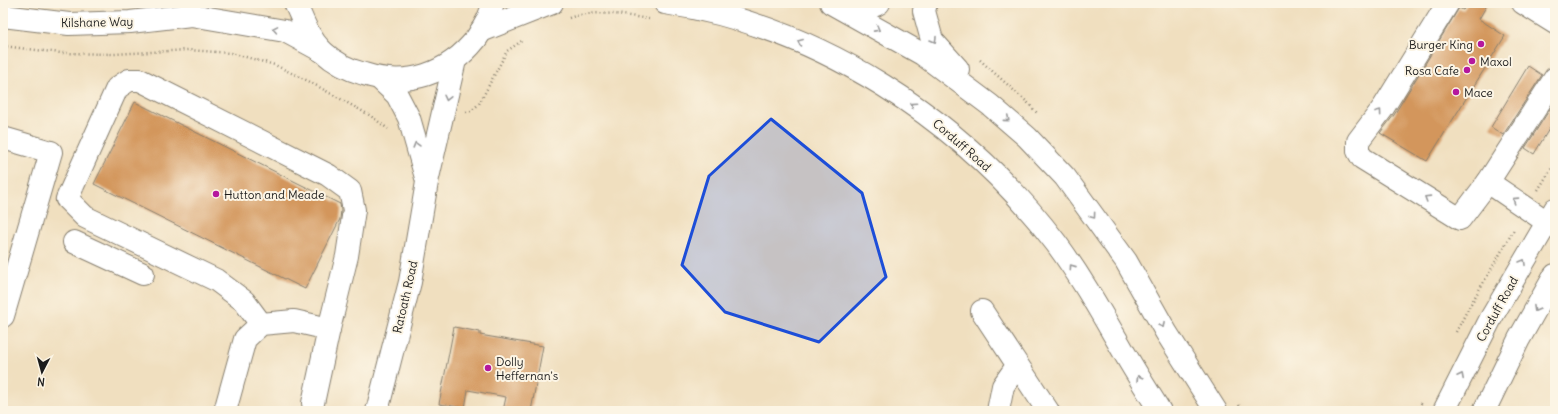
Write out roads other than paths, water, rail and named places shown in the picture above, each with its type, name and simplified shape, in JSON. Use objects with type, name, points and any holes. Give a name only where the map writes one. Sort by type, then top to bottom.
[{"type":"street","name":"Kilshane Way","points":[[191,15],[213,3]]},
{"type":"street","points":[[295,3],[309,36],[322,51],[348,69],[380,79],[403,80],[418,78],[437,71],[455,60],[468,48],[481,31],[493,3]]},
{"type":"street","points":[[481,31],[552,3]]},
{"type":"street","points":[[832,3],[860,7],[877,5],[879,3]]},
{"type":"street","points":[[832,3],[922,54],[990,105],[1027,137],[1070,184],[1126,261],[1166,332],[1216,411]]},
{"type":"street","points":[[926,3],[924,11],[932,40],[990,105]]},
{"type":"street","points":[[1448,3],[1383,108],[1358,141],[1358,151],[1362,158],[1460,218],[1488,182],[1555,78]]},
{"type":"street","points":[[1523,3],[1555,23]]},
{"type":"street","name":"Corduff Road","points":[[660,12],[686,6],[750,22],[805,44],[873,78],[929,116],[977,157],[1018,197],[1056,243],[1091,294],[1160,411]]},
{"type":"street","name":"Kilshane Way","points":[[3,16],[69,24],[130,22],[191,15],[285,31],[322,51]]},
{"type":"street","name":"Ratoath Road","points":[[377,411],[410,282],[427,182],[455,60]]},
{"type":"street","name":"Ratoath Road","points":[[380,79],[397,95],[409,118],[427,182]]},
{"type":"street","points":[[261,324],[244,301],[216,280],[85,217],[67,199],[117,88],[129,80],[140,80],[321,171],[350,191],[354,210],[347,256],[329,328],[314,403]]},
{"type":"street","points":[[3,138],[51,152],[3,316]]},
{"type":"street","points":[[1488,182],[1551,216]]},
{"type":"street","name":"Corduff Road","points":[[1444,411],[1491,318],[1551,216]]},
{"type":"street","points":[[74,242],[143,274]]},
{"type":"street","points":[[1484,411],[1520,339],[1555,275]]},
{"type":"street","points":[[982,311],[1048,411]]},
{"type":"street","points":[[225,411],[245,339],[261,324],[294,321],[329,328]]},
{"type":"street","points":[[998,411],[1003,386],[1017,366]]},
{"type":"place","name":"Burger King","points":[[1481,44]]},
{"type":"place","name":"Maxol","points":[[1472,61]]},
{"type":"place","name":"Rosa Cafe","points":[[1467,70]]},
{"type":"place","name":"Mace","points":[[1456,92]]},
{"type":"place","name":"Hutton and Meade","points":[[216,194]]},
{"type":"place","name":"Dolly Heffernan's","points":[[488,368]]}]
